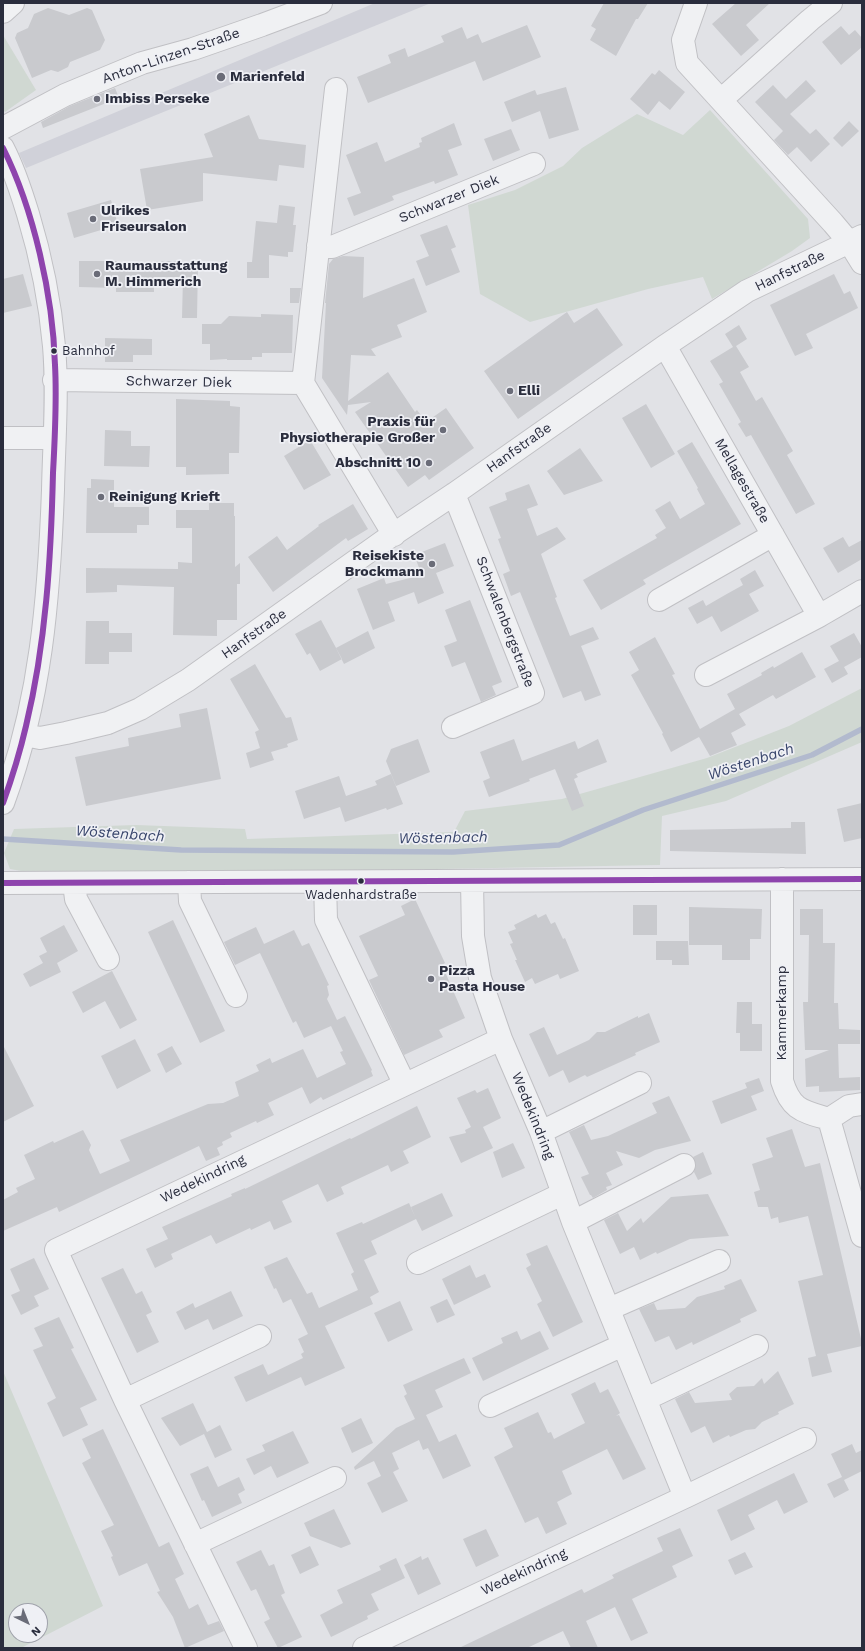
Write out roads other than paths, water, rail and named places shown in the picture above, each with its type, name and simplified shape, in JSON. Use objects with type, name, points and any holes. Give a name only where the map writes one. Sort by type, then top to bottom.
[{"type":"street","points":[[3,12],[13,3]]},
{"type":"street","name":"Anton-Linzen-Straße","points":[[3,128],[65,95],[142,63],[193,49],[320,3]]},
{"type":"street","points":[[696,3],[683,40],[687,63],[856,239],[862,263]]},
{"type":"street","points":[[721,100],[831,3]]},
{"type":"street","points":[[336,89],[303,383],[394,534]]},
{"type":"street","points":[[3,148],[19,186],[42,267],[50,307],[54,347],[54,438],[50,566],[43,645],[25,735],[3,803]]},
{"type":"street","name":"Schwarzer Diek","points":[[318,246],[332,247],[534,164]]},
{"type":"street","name":"Hanfstraße","points":[[25,735],[40,738],[66,733],[108,722],[140,709],[188,680],[394,534],[747,291],[856,239]]},
{"type":"street","name":"Mellagestraße","points":[[665,346],[819,616]]},
{"type":"street","name":"Schwarzer Diek","points":[[54,380],[303,383]]},
{"type":"street","points":[[3,438],[54,438]]},
{"type":"street","name":"Schwalenbergstraße","points":[[453,727],[533,693],[454,494]]},
{"type":"street","points":[[659,600],[773,535]]},
{"type":"street","points":[[706,675],[819,616],[862,591]]},
{"type":"street","name":"Kammerkamp","points":[[782,879],[782,1081],[786,1096],[794,1106],[829,1119]]},
{"type":"street","points":[[3,883],[862,879]]},
{"type":"street","name":"Wedekindring","points":[[472,881],[475,953],[480,978],[501,1039],[541,1132],[573,1222],[685,1497]]},
{"type":"street","points":[[189,882],[190,901],[236,996]]},
{"type":"street","points":[[324,882],[326,920],[404,1083]]},
{"type":"street","points":[[74,883],[76,899],[108,959]]},
{"type":"street","name":"Wedekindring","points":[[246,1648],[125,1400],[56,1250],[404,1083],[501,1039]]},
{"type":"street","points":[[541,1132],[640,1083]]},
{"type":"street","points":[[862,1104],[849,1106],[829,1119],[862,1236]]},
{"type":"street","points":[[573,1222],[684,1165]]},
{"type":"street","points":[[418,1263],[562,1194]]},
{"type":"street","points":[[609,1308],[719,1261]]},
{"type":"street","points":[[125,1400],[260,1336]]},
{"type":"street","points":[[490,1406],[623,1345]]},
{"type":"street","points":[[646,1399],[757,1346]]},
{"type":"street","name":"Wedekindring","points":[[364,1648],[805,1439]]},
{"type":"street","points":[[195,1544],[335,1478]]},
{"type":"waterway","name":"Wöstenbach","points":[[3,839],[181,850],[453,852],[559,845],[643,810],[812,755],[862,729]]},
{"type":"place","name":"Marienfeld","points":[[221,77]]},
{"type":"place","name":"Imbiss Perseke","points":[[97,99]]},
{"type":"place","name":"Ulrikes Friseursalon","points":[[93,219]]},
{"type":"place","name":"Raumausstattung M. Himmerich","points":[[97,274]]},
{"type":"place","name":"Bahnhof","points":[[54,351]]},
{"type":"place","name":"Elli","points":[[510,391]]},
{"type":"place","name":"Praxis für Physiotherapie Großer","points":[[443,430]]},
{"type":"place","name":"Abschnitt 10","points":[[429,463]]},
{"type":"place","name":"Reinigung Krieft","points":[[101,497]]},
{"type":"place","name":"Reisekiste Brockmann","points":[[432,564]]},
{"type":"place","name":"Wadenhardstraße","points":[[361,881]]},
{"type":"place","name":"Pizza Pasta House","points":[[431,979]]}]
